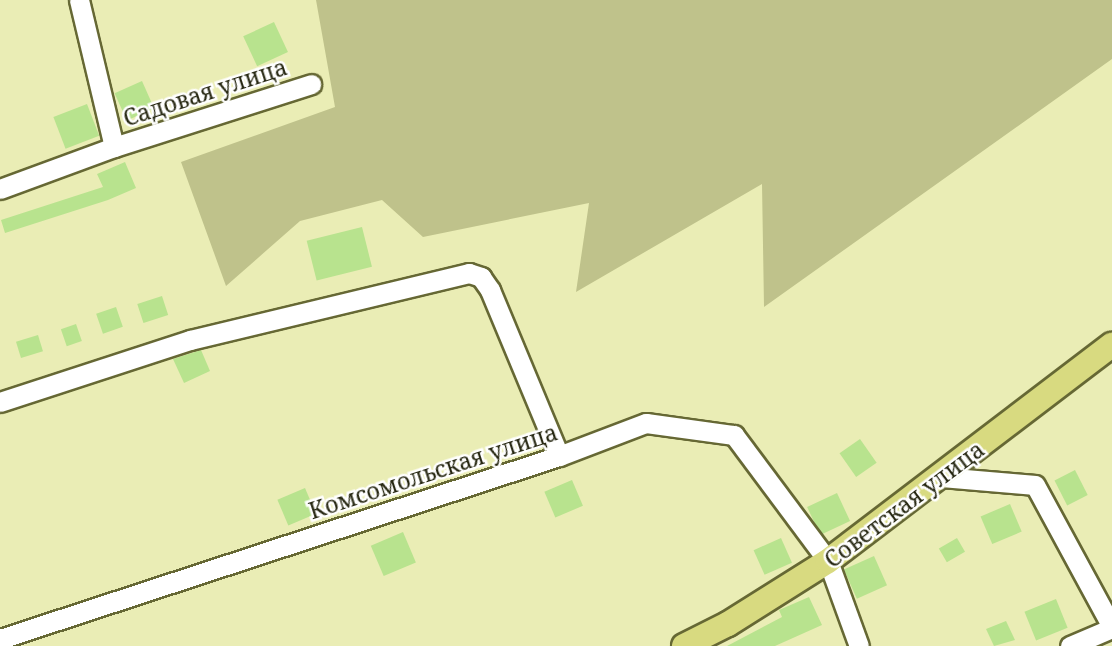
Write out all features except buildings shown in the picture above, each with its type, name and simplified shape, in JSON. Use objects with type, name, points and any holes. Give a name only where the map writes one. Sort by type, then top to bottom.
[{"type":"main road","name":"Советская улица","points":[[684,646],[728,624],[828,561],[942,477],[1112,345]]},
{"type":"street","name":"Садовая улица","points":[[79,0],[114,147]]},
{"type":"street","name":"Садовая улица","points":[[0,189],[114,147],[312,83]]},
{"type":"street","points":[[0,402],[190,340],[469,273],[481,277],[490,290],[559,456]]},
{"type":"street","name":"Комсомольская улица","points":[[0,639],[559,456],[646,423],[734,435],[828,561],[859,646]]},
{"type":"street","points":[[942,477],[1035,485],[1112,628],[1070,646]]},
{"type":"green space","points":[[316,0],[1112,0],[1112,59],[764,307],[762,184],[576,292],[589,203],[423,237],[382,200],[300,221],[226,286],[181,162],[335,107]]}]
